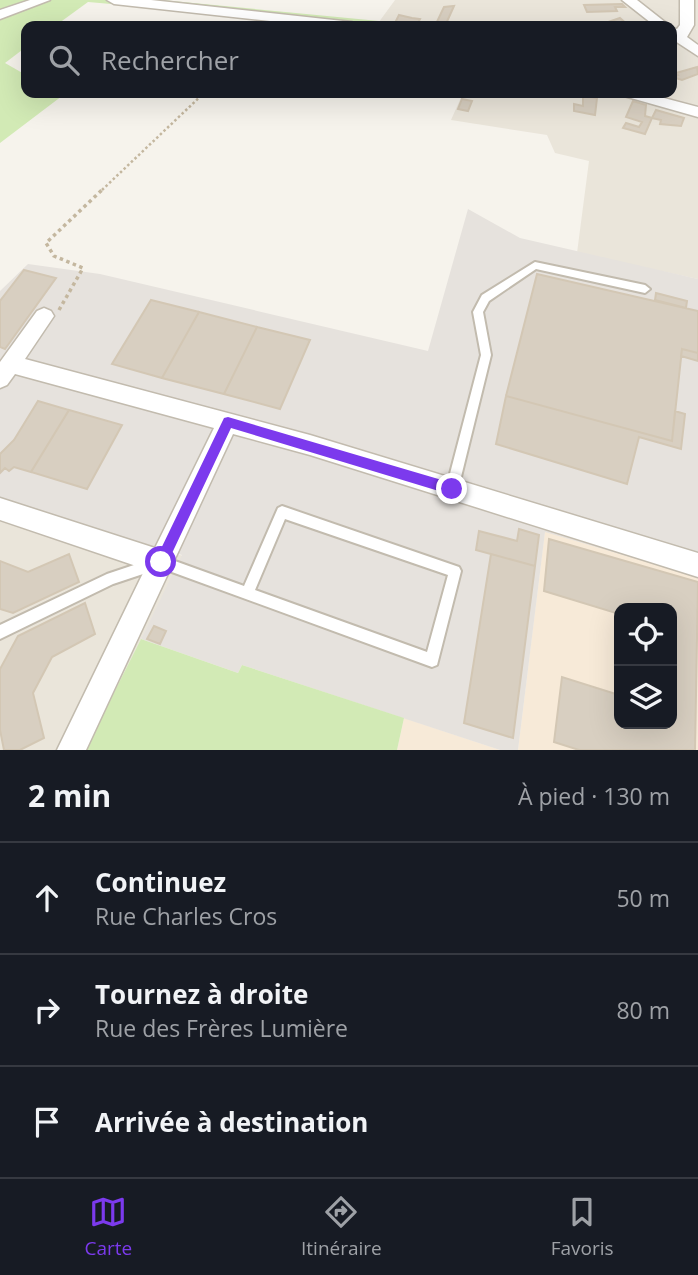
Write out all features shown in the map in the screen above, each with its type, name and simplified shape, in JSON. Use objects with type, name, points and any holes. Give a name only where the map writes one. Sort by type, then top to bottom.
[{"type":"street","points":[[0,15],[43,0]]},
{"type":"street","points":[[114,0],[306,21]]},
{"type":"street","points":[[629,0],[656,21]]},
{"type":"street","points":[[677,33],[687,25],[687,0]]},
{"type":"street","points":[[677,36],[698,52]]},
{"type":"street","points":[[647,98],[698,112]]},
{"type":"street","points":[[44,316],[5,372],[228,422],[698,565]]},
{"type":"street","points":[[71,750],[228,422]]},
{"type":"street","points":[[0,509],[161,562]]},
{"type":"lane","points":[[452,489],[486,355],[478,312],[485,298],[535,265],[645,289]]},
{"type":"lane","points":[[0,632],[111,578],[161,562],[432,660],[456,571],[282,512],[247,593]]},
{"type":"path","points":[[83,268],[54,256],[46,243],[199,98]]},
{"type":"shaded area","points":[[395,0],[698,0],[698,279],[577,253],[589,161],[555,153],[547,135],[451,120],[461,98],[677,98],[677,21],[380,21]]},
{"type":"shaded area","points":[[468,209],[520,238],[698,279],[698,577],[545,532],[518,750],[500,750],[242,665],[238,673],[141,639],[182,555],[0,501],[0,291],[28,264],[100,274],[428,351]]},
{"type":"shaded area","points":[[0,501],[183,556],[85,750],[0,750]]},
{"type":"shaded area","points":[[545,531],[698,577],[698,750],[518,750]]},
{"type":"shaded area","points":[[404,718],[500,750],[397,750]]},
{"type":"green space","points":[[0,0],[162,0],[379,21],[294,21],[88,2],[62,21],[21,21],[21,51],[5,63],[21,72],[21,98],[59,98],[0,143]]},
{"type":"green space","points":[[141,639],[238,673],[242,665],[404,718],[397,750],[85,750]]},
{"type":"building","points":[[622,4],[625,7],[615,7],[617,11],[587,12],[584,5]]},
{"type":"building","points":[[454,6],[447,21],[437,21],[444,7]]},
{"type":"building","points":[[399,15],[420,19],[419,21],[396,21]]},
{"type":"building","points":[[697,67],[698,74],[682,80],[677,78],[677,73]]},
{"type":"building","points":[[583,98],[597,98],[595,115],[574,111],[574,104],[583,106]]},
{"type":"building","points":[[462,99],[472,101],[468,111],[458,109]]},
{"type":"building","points":[[633,101],[646,105],[645,116],[652,118],[645,134],[623,128],[626,123],[639,127],[642,122],[626,117]]},
{"type":"building","points":[[656,110],[684,118],[681,126],[660,124],[661,120],[652,118]]},
{"type":"building","points":[[24,270],[56,278],[5,349],[0,347],[0,301]]},
{"type":"building","points":[[537,274],[698,311],[698,353],[682,349],[672,441],[506,396]]},
{"type":"building","points":[[656,293],[687,301],[686,308],[655,300]]},
{"type":"building","points":[[151,300],[199,312],[162,378],[112,364]]},
{"type":"building","points":[[199,312],[257,327],[224,394],[162,378]]},
{"type":"building","points":[[257,327],[310,340],[280,409],[224,394]]},
{"type":"building","points":[[682,349],[698,353],[698,361],[681,356]]},
{"type":"building","points":[[506,396],[672,441],[675,411],[685,414],[681,449],[639,437],[627,484],[496,444]]},
{"type":"building","points":[[38,401],[69,410],[31,472],[14,467],[9,471],[5,468],[0,473],[0,454],[14,440]]},
{"type":"building","points":[[69,410],[122,425],[87,489],[31,472]]},
{"type":"building","points":[[519,529],[539,535],[535,566],[476,550],[479,531],[517,541]]},
{"type":"building","points":[[549,539],[698,582],[695,750],[579,750],[554,742],[562,677],[614,693],[614,729],[677,729],[677,603],[614,603],[614,612],[544,591]]},
{"type":"building","points":[[69,554],[79,582],[13,613],[0,609],[0,561],[28,572]]},
{"type":"building","points":[[491,554],[535,566],[513,738],[464,723]]},
{"type":"building","points":[[85,603],[95,634],[52,657],[33,693],[44,738],[20,750],[4,750],[0,730],[0,669],[18,636]]},
{"type":"building","points":[[154,626],[166,631],[160,644],[147,639]]},
{"type":"route","points":[[161,562],[228,422],[452,489]]}]
